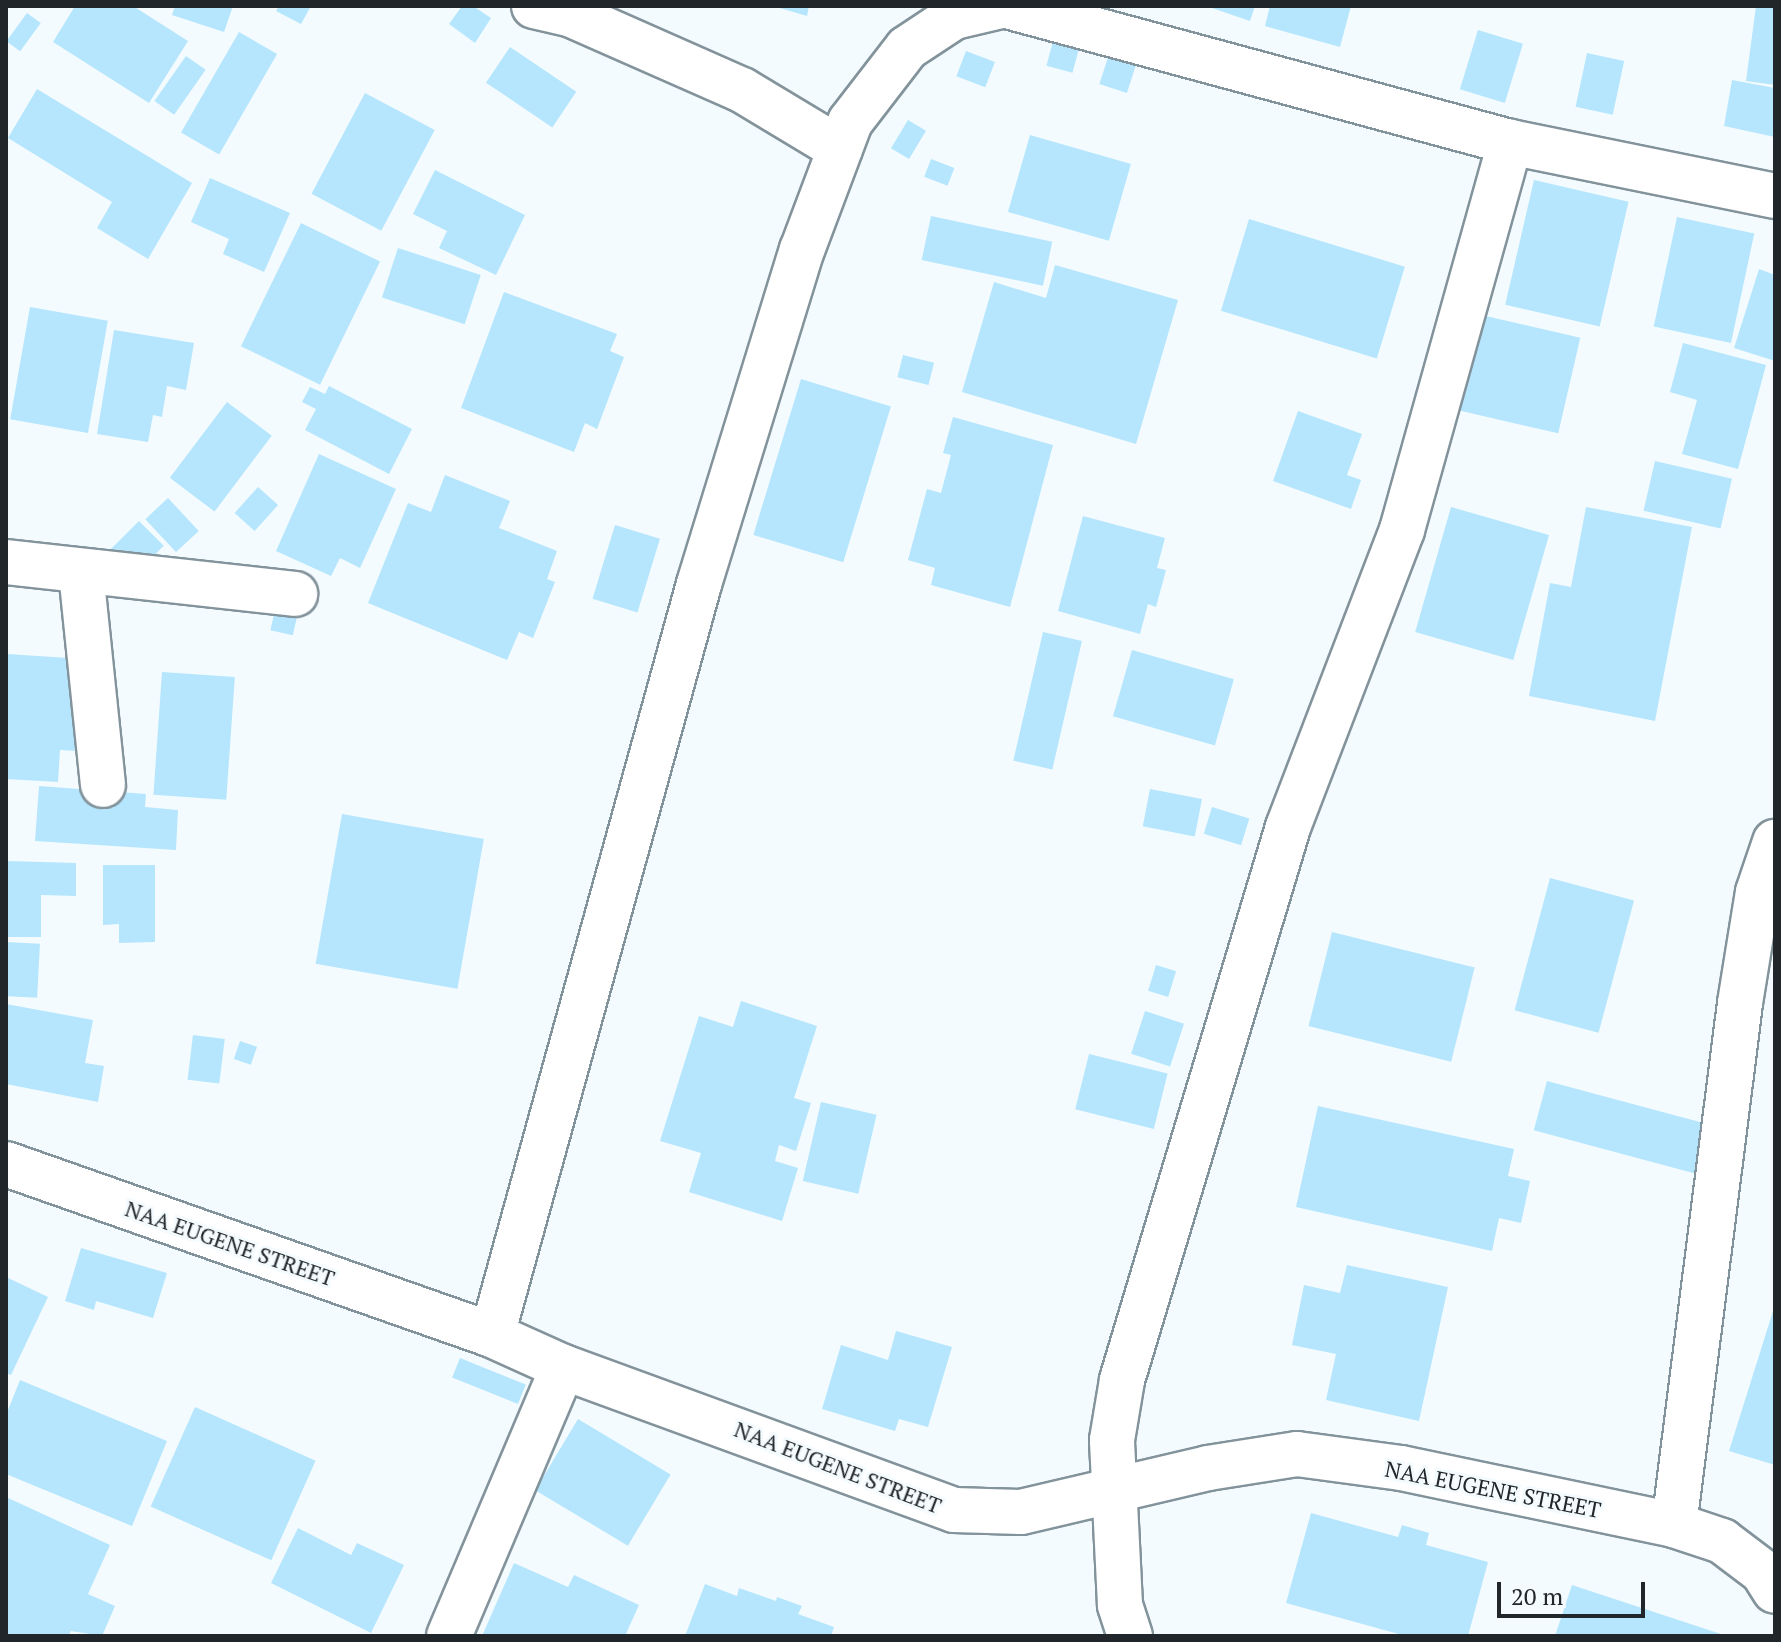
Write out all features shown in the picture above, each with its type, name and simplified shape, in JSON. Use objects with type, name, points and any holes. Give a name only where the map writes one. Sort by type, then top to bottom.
[{"type":"street","points":[[534,6],[572,15],[742,90],[840,149]]},
{"type":"street","points":[[492,1335],[699,584],[802,250],[850,122],[907,48],[954,17],[1001,6]]},
{"type":"street","points":[[1007,6],[1510,142],[1775,196]]},
{"type":"street","points":[[1130,1636],[1120,1605],[1112,1440],[1122,1380],[1288,827],[1402,530],[1510,142]]},
{"type":"street","points":[[6,562],[295,594]]},
{"type":"street","points":[[81,572],[103,785]]},
{"type":"street","points":[[1674,1525],[1740,1003],[1758,892],[1775,842]]},
{"type":"street","name":"NAA EUGENE STREET","points":[[6,1164],[492,1335],[563,1367],[954,1510],[1021,1512],[1297,1454],[1401,1468],[1674,1525],[1722,1541],[1763,1572],[1775,1591]]},
{"type":"street","points":[[449,1636],[563,1367]]},
{"type":"building","points":[[75,6],[133,6],[188,41],[149,103],[53,42]]},
{"type":"building","points":[[175,6],[233,6],[224,32],[172,15]]},
{"type":"building","points":[[279,6],[311,6],[301,24],[276,11]]},
{"type":"building","points":[[462,6],[473,6],[491,18],[475,43],[449,24]]},
{"type":"building","points":[[773,6],[809,6],[807,16]]},
{"type":"building","points":[[1206,6],[1255,6],[1250,21]]},
{"type":"building","points":[[1270,6],[1351,6],[1340,47],[1265,26]]},
{"type":"building","points":[[1756,6],[1775,6],[1775,85],[1746,81]]},
{"type":"building","points":[[27,13],[41,23],[20,51],[6,41]]},
{"type":"building","points":[[1056,30],[1082,37],[1073,73],[1046,66]]},
{"type":"building","points":[[1478,30],[1523,44],[1505,103],[1460,89]]},
{"type":"building","points":[[239,32],[277,54],[219,154],[181,132]]},
{"type":"building","points":[[1112,45],[1140,54],[1127,93],[1099,84]]},
{"type":"building","points":[[510,47],[576,92],[552,127],[486,83]]},
{"type":"building","points":[[966,51],[995,62],[985,87],[956,76]]},
{"type":"building","points":[[1587,53],[1624,61],[1613,115],[1576,107]]},
{"type":"building","points":[[186,56],[206,70],[174,115],[154,101]]},
{"type":"building","points":[[1732,80],[1775,88],[1775,137],[1724,126]]},
{"type":"building","points":[[37,89],[192,183],[148,259],[97,228],[112,202],[8,138]]},
{"type":"building","points":[[365,93],[435,130],[381,231],[311,194]]},
{"type":"building","points":[[908,120],[926,131],[909,159],[891,148]]},
{"type":"building","points":[[1030,135],[1131,164],[1109,241],[1008,212]]},
{"type":"building","points":[[931,159],[954,168],[948,186],[924,177]]},
{"type":"building","points":[[435,170],[525,215],[496,275],[439,248],[447,231],[413,214]]},
{"type":"building","points":[[210,178],[290,213],[264,272],[223,254],[229,239],[191,222]]},
{"type":"building","points":[[1534,180],[1629,202],[1600,327],[1505,305]]},
{"type":"building","points":[[931,216],[1052,242],[1043,286],[922,260]]},
{"type":"building","points":[[1677,217],[1754,233],[1731,343],[1654,327]]},
{"type":"building","points":[[1249,219],[1405,267],[1377,358],[1221,311]]},
{"type":"building","points":[[301,223],[380,262],[320,385],[241,346]]},
{"type":"building","points":[[398,248],[481,275],[465,324],[382,297]]},
{"type":"building","points":[[1055,265],[1178,300],[1136,444],[962,392],[994,282],[1046,298]]},
{"type":"building","points":[[1759,269],[1775,275],[1775,361],[1734,348]]},
{"type":"building","points":[[504,292],[617,334],[610,351],[624,357],[597,429],[585,423],[574,452],[461,408]]},
{"type":"building","points":[[30,307],[108,321],[88,433],[10,419]]},
{"type":"building","points":[[1477,314],[1580,338],[1558,433],[1455,409]]},
{"type":"building","points":[[114,330],[194,343],[186,390],[167,386],[162,417],[153,415],[148,442],[97,434]]},
{"type":"building","points":[[1683,343],[1766,365],[1738,469],[1682,454],[1697,400],[1670,392]]},
{"type":"building","points":[[903,355],[934,363],[928,385],[897,377]]},
{"type":"building","points":[[801,379],[891,406],[843,562],[753,535]]},
{"type":"building","points":[[329,386],[412,429],[389,474],[305,430],[316,409],[302,402],[310,387],[325,394]]},
{"type":"building","points":[[227,402],[272,436],[215,512],[170,478]]},
{"type":"building","points":[[1298,411],[1362,434],[1347,475],[1361,480],[1351,509],[1273,481]]},
{"type":"building","points":[[953,417],[1053,445],[1010,607],[931,585],[935,568],[908,560],[927,489],[941,493],[951,455],[943,453]]},
{"type":"building","points":[[319,454],[396,489],[360,568],[340,558],[331,576],[276,551]]},
{"type":"building","points":[[1655,461],[1732,479],[1721,528],[1644,511]]},
{"type":"building","points":[[445,475],[510,501],[499,528],[557,551],[547,579],[555,582],[533,638],[519,632],[507,660],[368,603],[408,503],[431,512]]},
{"type":"building","points":[[258,487],[278,505],[255,531],[235,513]]},
{"type":"building","points":[[168,498],[199,531],[176,552],[145,519]]},
{"type":"building","points":[[1451,507],[1549,535],[1513,660],[1415,632]]},
{"type":"building","points":[[1586,507],[1692,527],[1655,721],[1529,696],[1550,583],[1571,587]]},
{"type":"building","points":[[1083,516],[1165,538],[1157,568],[1166,570],[1156,607],[1148,604],[1140,634],[1058,611]]},
{"type":"building","points":[[139,521],[164,546],[135,574],[111,549]]},
{"type":"building","points":[[615,525],[660,539],[637,612],[592,599]]},
{"type":"building","points":[[278,597],[300,602],[293,635],[270,630]]},
{"type":"building","points":[[1043,632],[1082,641],[1052,770],[1013,761]]},
{"type":"building","points":[[1132,650],[1234,679],[1215,746],[1113,716]]},
{"type":"building","points":[[7,654],[84,659],[77,751],[60,750],[58,782],[6,779]]},
{"type":"building","points":[[162,672],[235,677],[226,800],[153,795]]},
{"type":"building","points":[[39,786],[146,794],[145,807],[178,810],[176,850],[35,841]]},
{"type":"building","points":[[1150,789],[1202,799],[1195,836],[1143,826]]},
{"type":"building","points":[[1212,807],[1249,818],[1241,845],[1204,834]]},
{"type":"building","points":[[342,814],[484,839],[457,989],[316,964]]},
{"type":"building","points":[[6,861],[76,863],[76,896],[41,895],[41,937],[6,937]]},
{"type":"building","points":[[103,865],[155,865],[155,942],[119,943],[119,924],[103,925]]},
{"type":"building","points":[[1550,878],[1634,901],[1599,1033],[1515,1010]]},
{"type":"building","points":[[1332,932],[1475,968],[1451,1062],[1309,1026]]},
{"type":"building","points":[[6,942],[40,944],[37,998],[6,996]]},
{"type":"building","points":[[1156,965],[1176,971],[1168,997],[1148,991]]},
{"type":"building","points":[[741,1001],[817,1026],[794,1098],[811,1103],[796,1151],[779,1145],[775,1161],[798,1168],[782,1221],[689,1192],[701,1153],[660,1141],[699,1016],[733,1027]]},
{"type":"building","points":[[6,1004],[93,1020],[85,1063],[104,1066],[98,1102],[6,1084]]},
{"type":"building","points":[[1145,1011],[1184,1024],[1170,1066],[1131,1054]]},
{"type":"building","points":[[193,1035],[225,1039],[219,1084],[188,1080]]},
{"type":"building","points":[[240,1041],[257,1047],[251,1065],[234,1059]]},
{"type":"building","points":[[1089,1054],[1168,1074],[1154,1129],[1075,1109]]},
{"type":"building","points":[[1547,1081],[1707,1124],[1694,1173],[1534,1130]]},
{"type":"building","points":[[821,1102],[877,1115],[858,1194],[803,1181]]},
{"type":"building","points":[[1318,1106],[1514,1149],[1508,1176],[1530,1181],[1521,1223],[1499,1218],[1492,1251],[1296,1207]]},
{"type":"building","points":[[81,1248],[167,1273],[153,1318],[96,1301],[94,1310],[65,1301]]},
{"type":"building","points":[[1347,1265],[1448,1287],[1419,1421],[1326,1400],[1336,1354],[1292,1345],[1304,1285],[1340,1293]]},
{"type":"building","points":[[6,1277],[48,1297],[11,1375],[6,1373]]},
{"type":"building","points":[[1775,1312],[1775,1465],[1729,1451]]},
{"type":"building","points":[[896,1331],[952,1347],[928,1427],[899,1419],[895,1431],[822,1409],[841,1345],[888,1360]]},
{"type":"building","points":[[460,1358],[526,1385],[518,1404],[452,1377]]},
{"type":"building","points":[[20,1380],[167,1441],[132,1526],[6,1474],[6,1415]]},
{"type":"building","points":[[195,1407],[316,1461],[271,1560],[151,1507]]},
{"type":"building","points":[[578,1419],[671,1475],[628,1546],[535,1490]]},
{"type":"building","points":[[6,1497],[110,1545],[88,1594],[115,1606],[102,1636],[71,1631],[68,1636],[6,1636]]},
{"type":"building","points":[[1311,1513],[1398,1537],[1402,1525],[1429,1533],[1426,1545],[1488,1562],[1468,1636],[1406,1636],[1286,1603]]},
{"type":"building","points":[[298,1528],[351,1555],[357,1543],[404,1565],[371,1633],[271,1583]]},
{"type":"building","points":[[514,1563],[568,1587],[574,1575],[639,1605],[625,1636],[482,1636]]},
{"type":"building","points":[[705,1584],[737,1596],[739,1588],[802,1606],[798,1614],[834,1627],[831,1636],[685,1636]]},
{"type":"building","points":[[1572,1585],[1724,1635],[1724,1636],[1555,1636]]}]
